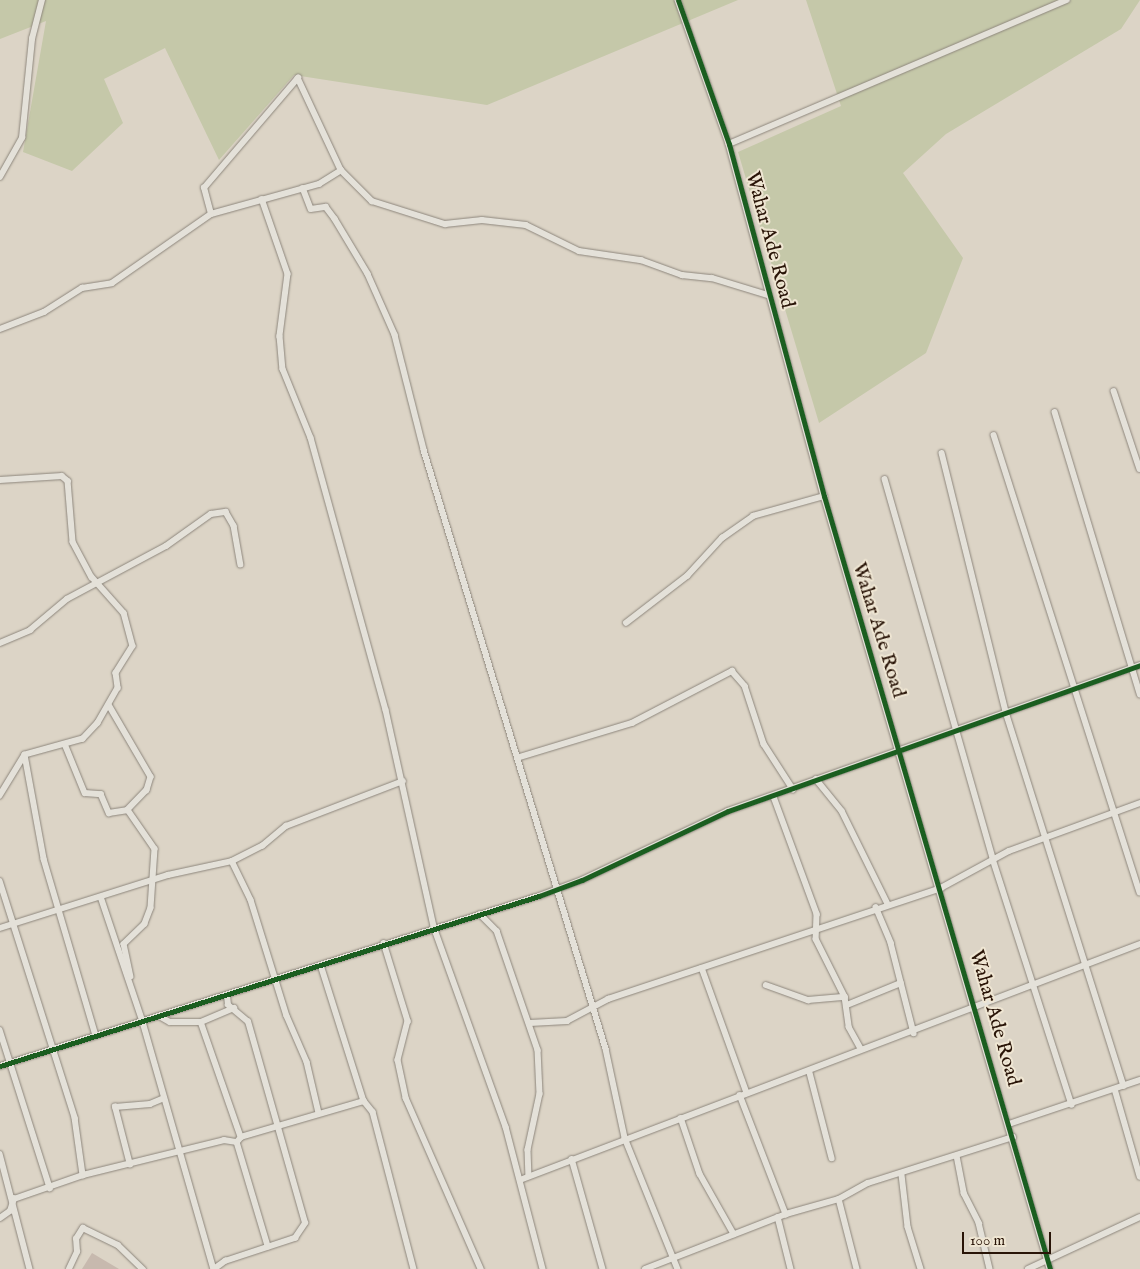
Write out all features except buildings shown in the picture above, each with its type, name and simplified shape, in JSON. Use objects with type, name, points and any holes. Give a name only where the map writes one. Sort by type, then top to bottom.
[{"type":"street","points":[[0,177],[22,138],[32,40],[42,0]]},
{"type":"street","name":"Wahar Ade Road","points":[[678,0],[729,144],[768,295],[824,496],[976,1007],[1050,1269]]},
{"type":"street","points":[[729,144],[1067,0]]},
{"type":"street","points":[[211,214],[204,188],[298,78],[341,170],[365,196],[393,210],[445,224],[482,220],[526,225],[579,250],[649,262],[682,275],[712,278],[768,295]]},
{"type":"street","points":[[0,329],[44,312],[82,288],[112,283],[211,214],[333,178],[341,170]]},
{"type":"street","points":[[303,188],[311,209],[326,207],[335,219],[368,274],[395,335],[424,450],[517,758],[559,888],[593,1008],[625,1138],[675,1257],[678,1269]]},
{"type":"street","points":[[262,200],[288,274],[280,336],[283,369],[311,438],[403,781],[434,927],[506,1127],[543,1269]]},
{"type":"street","points":[[1114,391],[1140,469]]},
{"type":"street","points":[[1055,412],[1140,694]]},
{"type":"street","points":[[994,435],[1140,892]]},
{"type":"street","points":[[942,453],[1006,712],[1044,838],[1124,1086]]},
{"type":"street","points":[[0,480],[62,476],[68,481],[72,542],[96,582],[124,613],[134,646],[116,673],[118,688],[109,705],[83,739],[25,755],[0,796]]},
{"type":"street","points":[[885,480],[993,860],[1072,1105]]},
{"type":"street","points":[[626,623],[688,576],[722,538],[752,516],[824,496]]},
{"type":"street","points":[[0,643],[30,630],[96,582],[166,546],[211,514],[226,512],[234,526],[241,564]]},
{"type":"street","points":[[0,1066],[227,996],[384,943],[559,888],[728,810],[774,797],[816,779],[1140,665]]},
{"type":"street","points":[[517,758],[632,723],[732,671],[745,686],[764,744],[793,789]]},
{"type":"street","points":[[65,744],[85,793],[101,794],[109,813],[128,810],[147,790],[151,777],[109,705]]},
{"type":"street","points":[[25,755],[58,912],[96,1036]]},
{"type":"street","points":[[816,779],[842,810],[887,902]]},
{"type":"street","points":[[0,928],[14,922],[58,912],[156,879],[232,861],[262,846],[286,826],[403,781]]},
{"type":"street","points":[[774,797],[806,878],[816,914],[815,932],[845,997],[848,1005],[849,1027],[861,1049]]},
{"type":"street","points":[[530,1023],[567,1021],[608,998],[815,932],[887,902],[941,888],[993,860],[1044,838],[1140,803]]},
{"type":"street","points":[[128,810],[155,849],[156,879],[145,924],[124,944],[131,986]]},
{"type":"street","points":[[232,861],[251,900],[275,979],[307,1062],[319,1113]]},
{"type":"street","points":[[0,881],[75,1118],[83,1175]]},
{"type":"street","points":[[101,897],[143,1022],[214,1269],[268,1246],[295,1238],[305,1223],[280,1126],[248,1022],[234,1008],[228,1005],[227,996]]},
{"type":"street","points":[[876,907],[901,982],[914,1033]]},
{"type":"street","points":[[480,914],[497,931],[530,1023],[541,1067],[528,1150],[529,1176]]},
{"type":"street","points":[[384,943],[408,1021],[398,1060],[406,1098],[480,1269]]},
{"type":"street","points":[[520,1180],[625,1138],[744,1094],[810,1073],[861,1049],[914,1033],[1084,963],[1140,944]]},
{"type":"street","points":[[321,965],[364,1100],[373,1112],[414,1269]]},
{"type":"street","points":[[702,968],[786,1214]]},
{"type":"street","points":[[848,1005],[901,982]]},
{"type":"street","points":[[766,985],[808,1000],[845,997]]},
{"type":"street","points":[[161,1017],[170,1022],[201,1022],[234,1008]]},
{"type":"street","points":[[201,1022],[241,1136]]},
{"type":"street","points":[[0,1030],[50,1188]]},
{"type":"street","points":[[810,1073],[832,1158]]},
{"type":"street","points":[[1009,1124],[1072,1105],[1140,1080]]},
{"type":"street","points":[[1115,1089],[1140,1176]]},
{"type":"street","points":[[130,1165],[115,1107],[150,1104],[164,1098]]},
{"type":"street","points":[[237,1142],[241,1136],[364,1100]]},
{"type":"street","points":[[681,1118],[700,1174],[734,1234]]},
{"type":"street","points":[[645,1269],[786,1214],[839,1199],[868,1183],[902,1175],[1013,1137]]},
{"type":"street","points":[[14,1199],[83,1175],[130,1165],[224,1140],[237,1142]]},
{"type":"street","points":[[237,1142],[268,1246]]},
{"type":"street","points":[[0,1154],[14,1199],[30,1269]]},
{"type":"street","points":[[957,1156],[964,1193],[979,1223],[990,1269]]},
{"type":"street","points":[[572,1159],[604,1269]]},
{"type":"street","points":[[902,1175],[908,1227],[921,1269]]},
{"type":"street","points":[[0,1218],[10,1211],[14,1199]]},
{"type":"street","points":[[839,1199],[857,1269]]},
{"type":"street","points":[[778,1217],[791,1269]]},
{"type":"street","points":[[1028,1269],[1047,1258],[1140,1217]]},
{"type":"street","points":[[69,1269],[77,1252],[76,1239],[83,1228],[118,1245],[143,1269]]},
{"type":"green space","points":[[0,0],[738,0],[487,105],[294,75],[219,160],[165,48],[104,79],[123,123],[72,171],[23,152],[46,21],[0,39]]},
{"type":"green space","points":[[806,0],[1140,0],[1121,29],[946,134],[903,173],[963,258],[926,353],[819,423],[738,152],[841,106]]},
{"type":"cycle path","points":[[678,0],[729,144],[824,496],[1050,1269]]},
{"type":"cycle path","points":[[0,1066],[539,896],[582,880],[728,811],[1140,665]]}]
